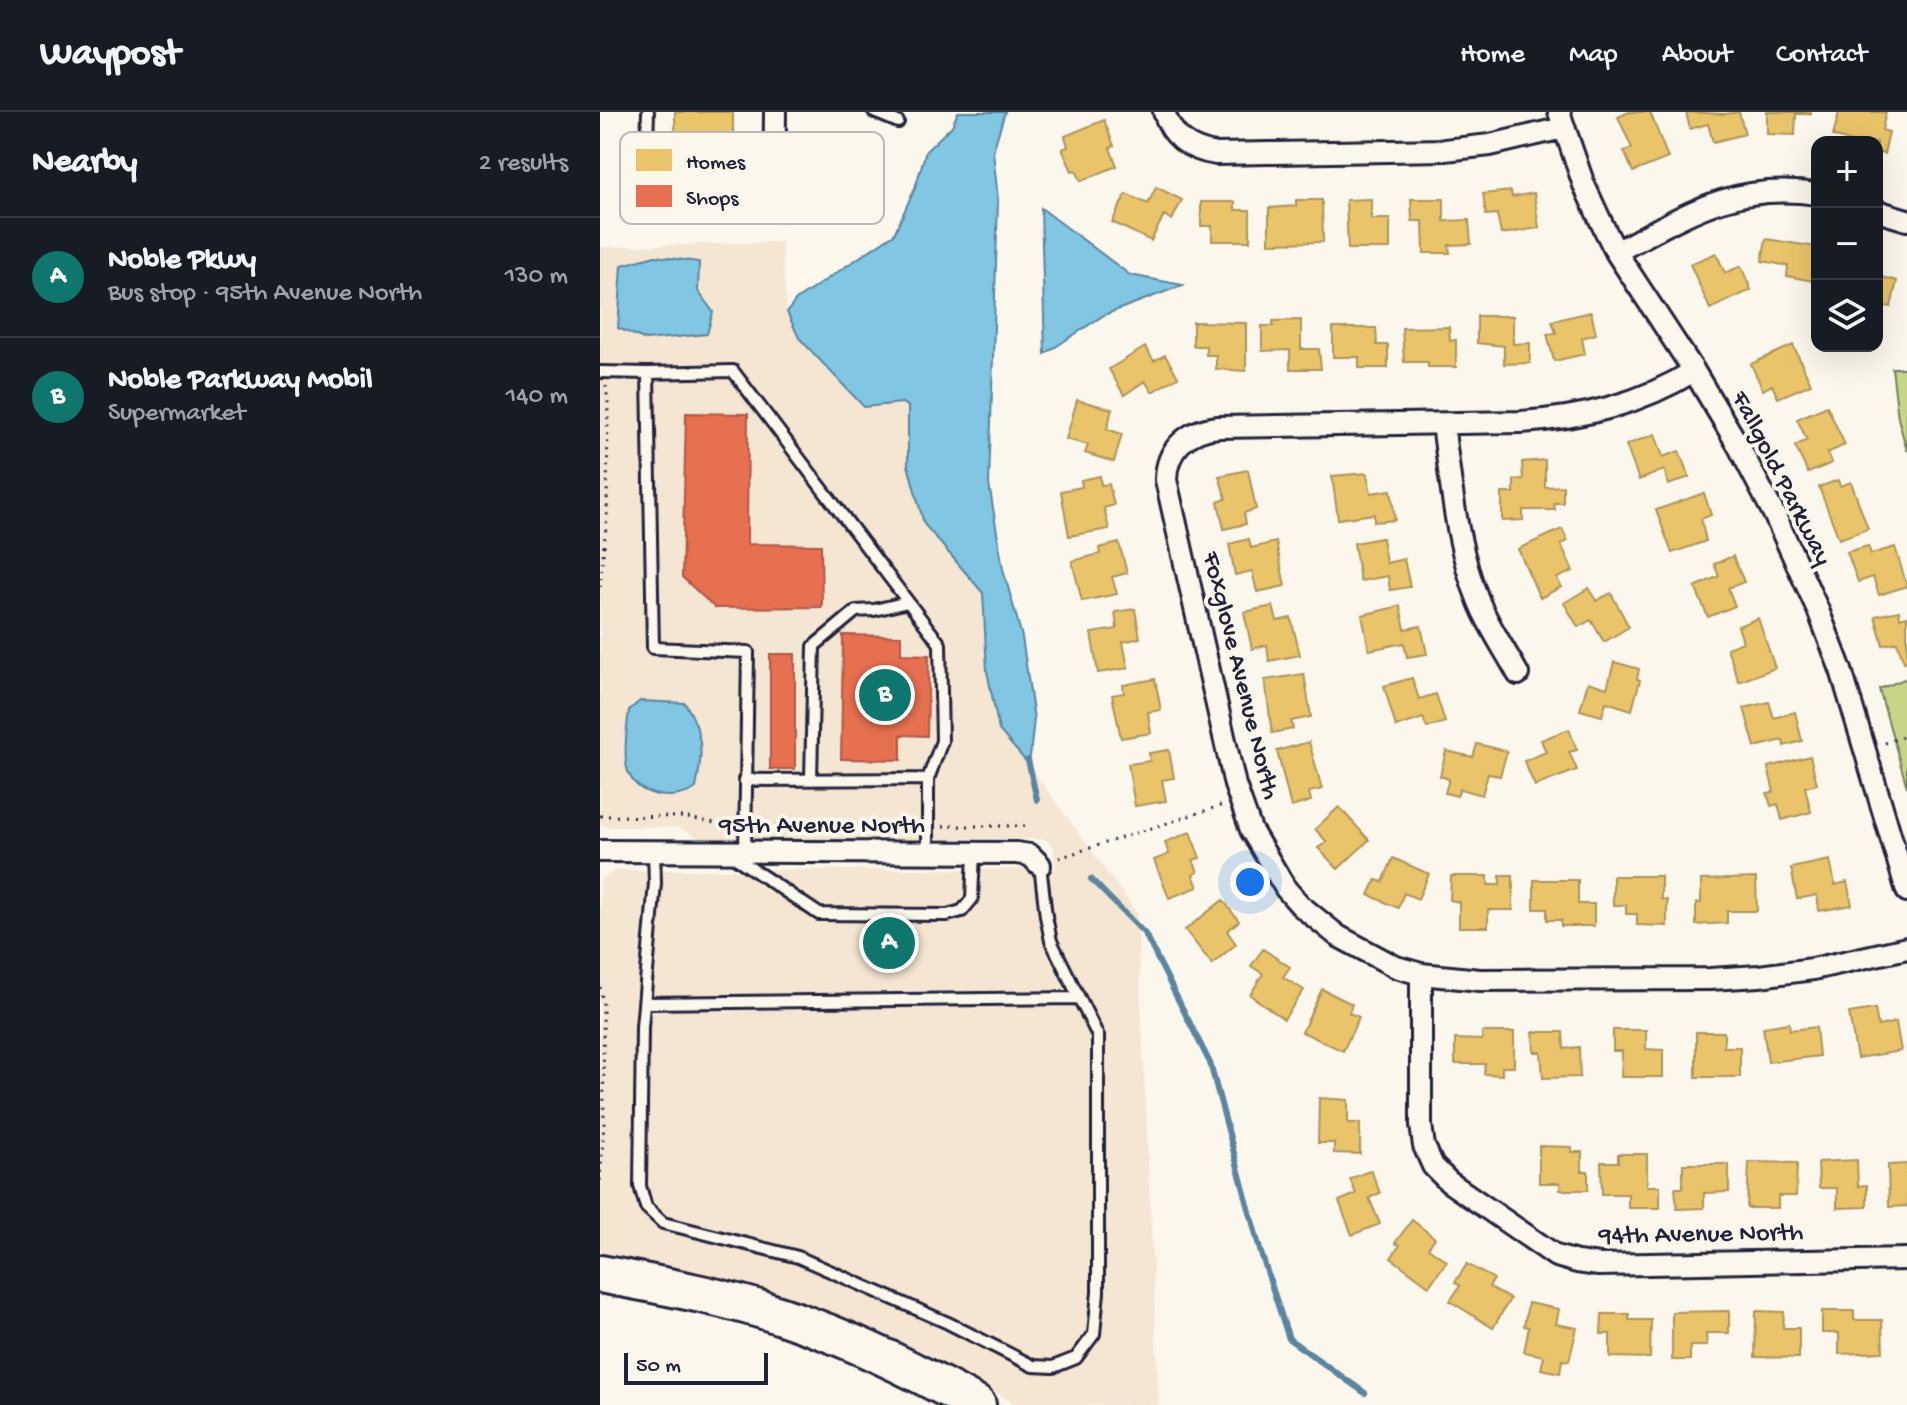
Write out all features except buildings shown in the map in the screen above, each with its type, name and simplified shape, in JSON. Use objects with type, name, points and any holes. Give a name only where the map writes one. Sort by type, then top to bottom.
[{"type":"highway","points":[[600,1274],[718,1298],[808,1325],[896,1362],[977,1405]]},
{"type":"street","points":[[775,112],[775,132]]},
{"type":"street","points":[[1164,112],[1169,127],[1178,138],[1201,152],[1216,154],[1445,150],[1490,145],[1561,120]]},
{"type":"street","name":"Fallgold Parkway","points":[[1561,120],[1584,185],[1616,252],[1694,371],[1774,514],[1818,610],[1841,670],[1907,891]]},
{"type":"street","points":[[1616,252],[1717,200],[1766,191],[1811,194]]},
{"type":"street","points":[[1883,213],[1907,220]]},
{"type":"street","name":"Foxglove Avenue North","points":[[1694,371],[1622,404],[1568,419],[1204,428],[1190,434],[1169,457],[1166,480],[1239,799],[1262,852],[1301,906],[1338,936],[1396,967],[1421,974],[1480,980],[1723,978],[1813,969],[1907,948]]},
{"type":"street","points":[[1443,424],[1455,511],[1471,581],[1480,605],[1518,674]]},
{"type":"street","name":"95th Avenue North","points":[[600,851],[974,853],[1030,855],[1040,865]]},
{"type":"street","name":"94th Avenue North","points":[[1421,974],[1421,1125],[1424,1146],[1433,1166],[1449,1182],[1546,1251],[1577,1262],[1599,1265],[1907,1259]]},
{"type":"lane","points":[[647,132],[648,112]]},
{"type":"lane","points":[[874,112],[898,122]]},
{"type":"lane","points":[[602,372],[733,371],[940,644],[942,741],[928,779],[928,853]]},
{"type":"lane","points":[[648,373],[653,648],[748,652],[744,826],[737,853],[819,914],[947,915],[962,911],[972,899],[974,853]]},
{"type":"lane","points":[[811,779],[814,646],[856,611],[908,602]]},
{"type":"lane","points":[[744,780],[928,779]]},
{"type":"lane","points":[[654,852],[655,883],[644,1003],[640,1186],[646,1207],[663,1223],[798,1257],[948,1323],[1033,1366],[1053,1367],[1076,1358],[1094,1334],[1098,1292],[1098,1036],[1051,941],[1040,865]]},
{"type":"lane","points":[[644,1003],[1079,998]]},
{"type":"path","points":[[600,587],[607,515],[608,402],[602,372]]},
{"type":"path","points":[[1885,743],[1907,735]]},
{"type":"path","points":[[1040,865],[1239,799]]},
{"type":"path","points":[[600,816],[683,817],[727,826],[1028,826]]},
{"type":"path","points":[[600,987],[603,1002],[604,1125],[600,1181]]},
{"type":"shaded area","points":[[781,242],[787,312],[799,339],[863,407],[902,403],[909,406],[908,465],[950,557],[983,593],[987,671],[999,730],[1029,765],[1137,913],[1159,1405],[1018,1405],[918,1349],[762,1294],[625,1263],[603,1253],[600,1247],[600,880],[616,870],[1056,869],[1053,847],[1045,839],[703,840],[678,827],[608,827],[600,823],[600,247]]},
{"type":"green space","points":[[1892,368],[1907,368],[1907,451],[1898,418]]},
{"type":"green space","points":[[1907,678],[1907,787],[1879,689]]},
{"type":"water","points":[[958,112],[1005,112],[993,151],[998,200],[989,484],[1003,569],[1022,637],[1034,719],[1029,765],[999,730],[987,671],[983,593],[924,524],[908,465],[908,406],[902,403],[864,407],[799,338],[787,312],[796,300],[894,234],[915,188],[926,151],[952,126]]},
{"type":"water","points":[[1041,208],[1130,275],[1183,285],[1104,315],[1045,354]]},
{"type":"water","points":[[655,256],[699,262],[698,291],[713,312],[707,334],[646,340],[618,328],[622,265]]},
{"type":"water","points":[[640,701],[685,703],[699,734],[700,765],[696,788],[669,796],[650,793],[634,782],[627,768],[626,733],[629,710]]},
{"type":"waterway","points":[[1028,760],[1037,800]]},
{"type":"waterway","points":[[1091,879],[1145,934],[1210,1063],[1260,1250],[1289,1339],[1365,1393]]},
{"type":"place","name":"Noble Parkway Mobil","points":[[885,695]]},
{"type":"place","name":"Noble Pkwy","points":[[889,943]]}]
